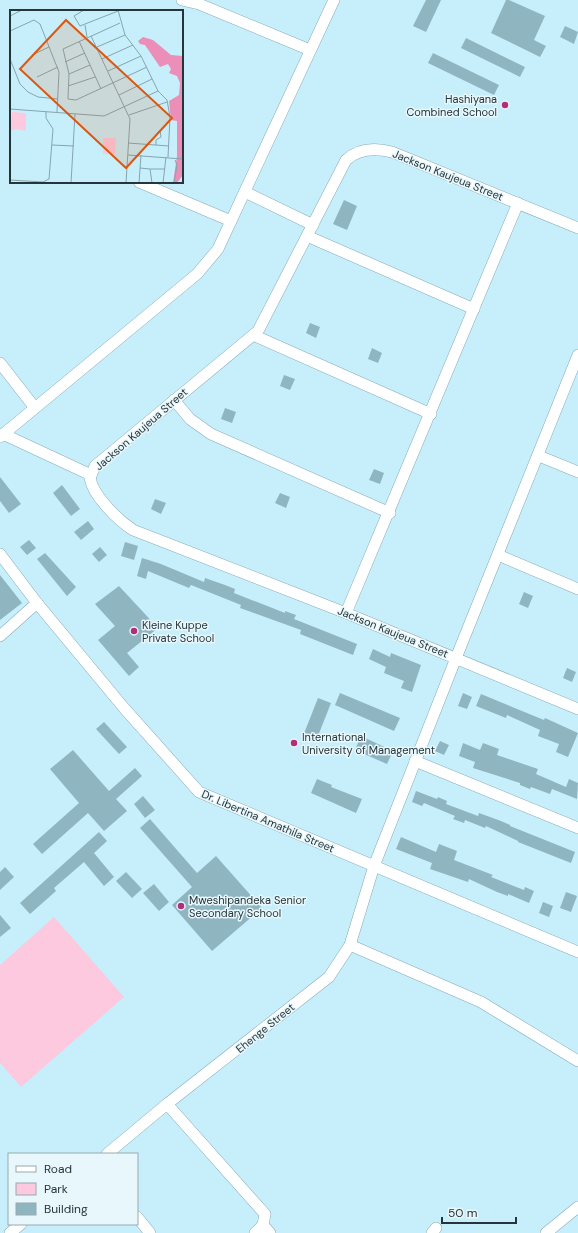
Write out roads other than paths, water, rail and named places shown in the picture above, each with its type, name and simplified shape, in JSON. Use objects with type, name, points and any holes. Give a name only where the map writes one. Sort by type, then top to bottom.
[{"type":"street","points":[[182,0],[199,4],[310,50]]},
{"type":"street","points":[[91,475],[2,436],[197,274],[218,249],[334,0]]},
{"type":"street","name":"Jackson Kaujeua Street","points":[[578,228],[392,152],[371,149],[352,154],[346,160],[261,326],[253,335],[95,466],[91,475],[91,485],[95,491],[121,522],[133,530],[346,613],[578,709]]},
{"type":"street","points":[[141,183],[231,221]]},
{"type":"street","points":[[245,192],[313,225]]},
{"type":"street","points":[[346,613],[390,513],[518,203]]},
{"type":"street","points":[[307,236],[474,309]]},
{"type":"street","points":[[253,335],[431,414]]},
{"type":"street","name":"Ehenge Street","points":[[108,1153],[166,1104],[329,977],[350,945],[374,866],[456,658],[539,456],[578,355]]},
{"type":"street","points":[[0,363],[35,408]]},
{"type":"street","points":[[174,400],[190,419],[211,434],[390,513]]},
{"type":"street","points":[[539,456],[578,472]]},
{"type":"street","name":"Dr. Libertina Amathila Street","points":[[0,554],[37,604],[124,708],[199,792],[578,952]]},
{"type":"street","points":[[498,555],[578,589]]},
{"type":"street","points":[[0,636],[37,604]]},
{"type":"street","points":[[415,761],[578,828]]},
{"type":"street","points":[[350,945],[481,1002],[578,1061]]},
{"type":"street","points":[[166,1104],[265,1214],[267,1229],[255,1233]]},
{"type":"street","points":[[546,1233],[578,1207]]},
{"type":"street","points":[[138,1218],[150,1233]]},
{"type":"street","points":[[10,1233],[20,1225]]},
{"type":"place","name":"Hashiyana Combined School","points":[[505,105]]},
{"type":"place","name":"Kleine Kuppe Private School","points":[[134,631]]},
{"type":"place","name":"International University of Management","points":[[294,743]]},
{"type":"place","name":"Mweshipandeka Senior Secondary School","points":[[181,906]]}]
